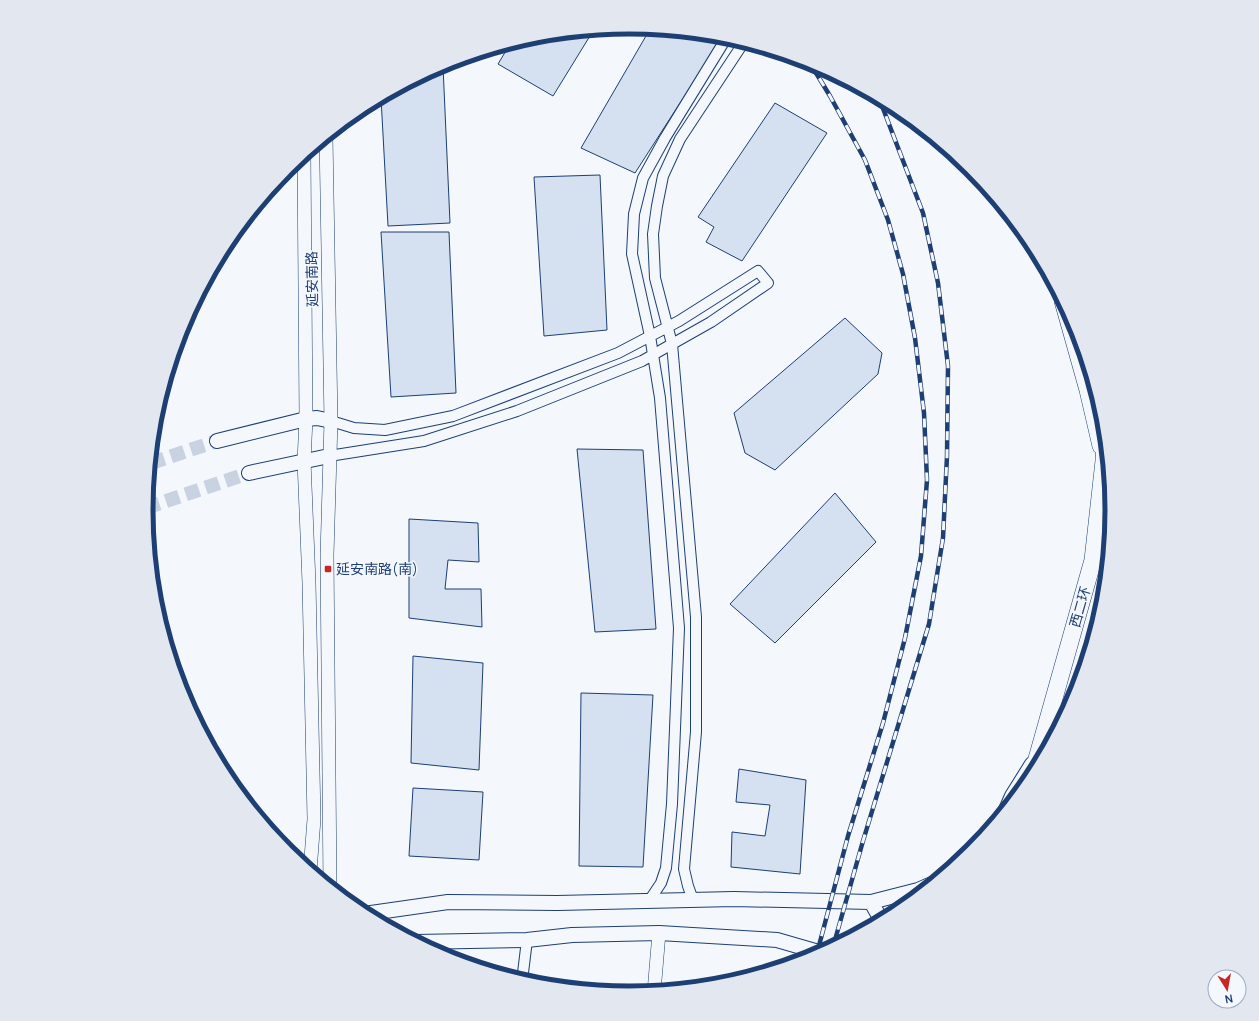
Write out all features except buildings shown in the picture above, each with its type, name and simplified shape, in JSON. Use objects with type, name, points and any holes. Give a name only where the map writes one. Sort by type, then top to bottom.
[{"type":"highway","points":[[1072,334],[1088,390],[1103,455]]},
{"type":"highway","name":"西二环","points":[[1038,755],[1093,560],[1104,465]]},
{"type":"main road","points":[[217,441],[306,419],[317,418],[331,420]]},
{"type":"main road","points":[[249,473],[329,456]]},
{"type":"main road","points":[[1020,783],[1032,765]]},
{"type":"main road","points":[[374,913],[448,902],[557,904],[734,899],[870,902],[920,889]]},
{"type":"main road","points":[[870,902],[879,916]]},
{"type":"main road","points":[[427,942],[527,940],[572,935],[659,933],[777,940],[813,950]]},
{"type":"street","points":[[649,901],[661,883],[666,868],[672,804],[679,628],[660,398],[650,336],[632,254],[634,214],[642,178],[664,138],[723,43]]},
{"type":"street","points":[[693,900],[684,869],[696,732],[696,617],[672,344],[669,326],[655,278],[653,234],[663,176],[680,140],[741,47]]},
{"type":"street","name":"延安南路","points":[[326,143],[331,420],[327,555],[330,881]]},
{"type":"street","points":[[304,163],[306,419],[304,461],[309,583],[314,819],[310,864]]},
{"type":"street","points":[[329,456],[424,441],[517,411],[642,362],[711,322],[768,282],[758,271],[669,326],[618,353],[454,416],[384,430],[354,428],[331,420]]},
{"type":"street","points":[[654,986],[659,933]]},
{"type":"street","points":[[523,975],[527,940]]},
{"type":"tunnel","points":[[156,461],[217,441]]},
{"type":"tunnel","points":[[153,506],[249,473]]},
{"type":"railway","points":[[815,71],[865,160],[888,220],[903,274],[915,338],[924,413],[927,480],[921,556],[905,638],[883,723],[848,836],[818,948]]},
{"type":"railway","points":[[835,940],[863,841],[929,624],[943,538],[947,456],[948,366],[938,283],[923,213],[882,107]]},
{"type":"place","name":"延安南路(南)","points":[[328,569]]}]
